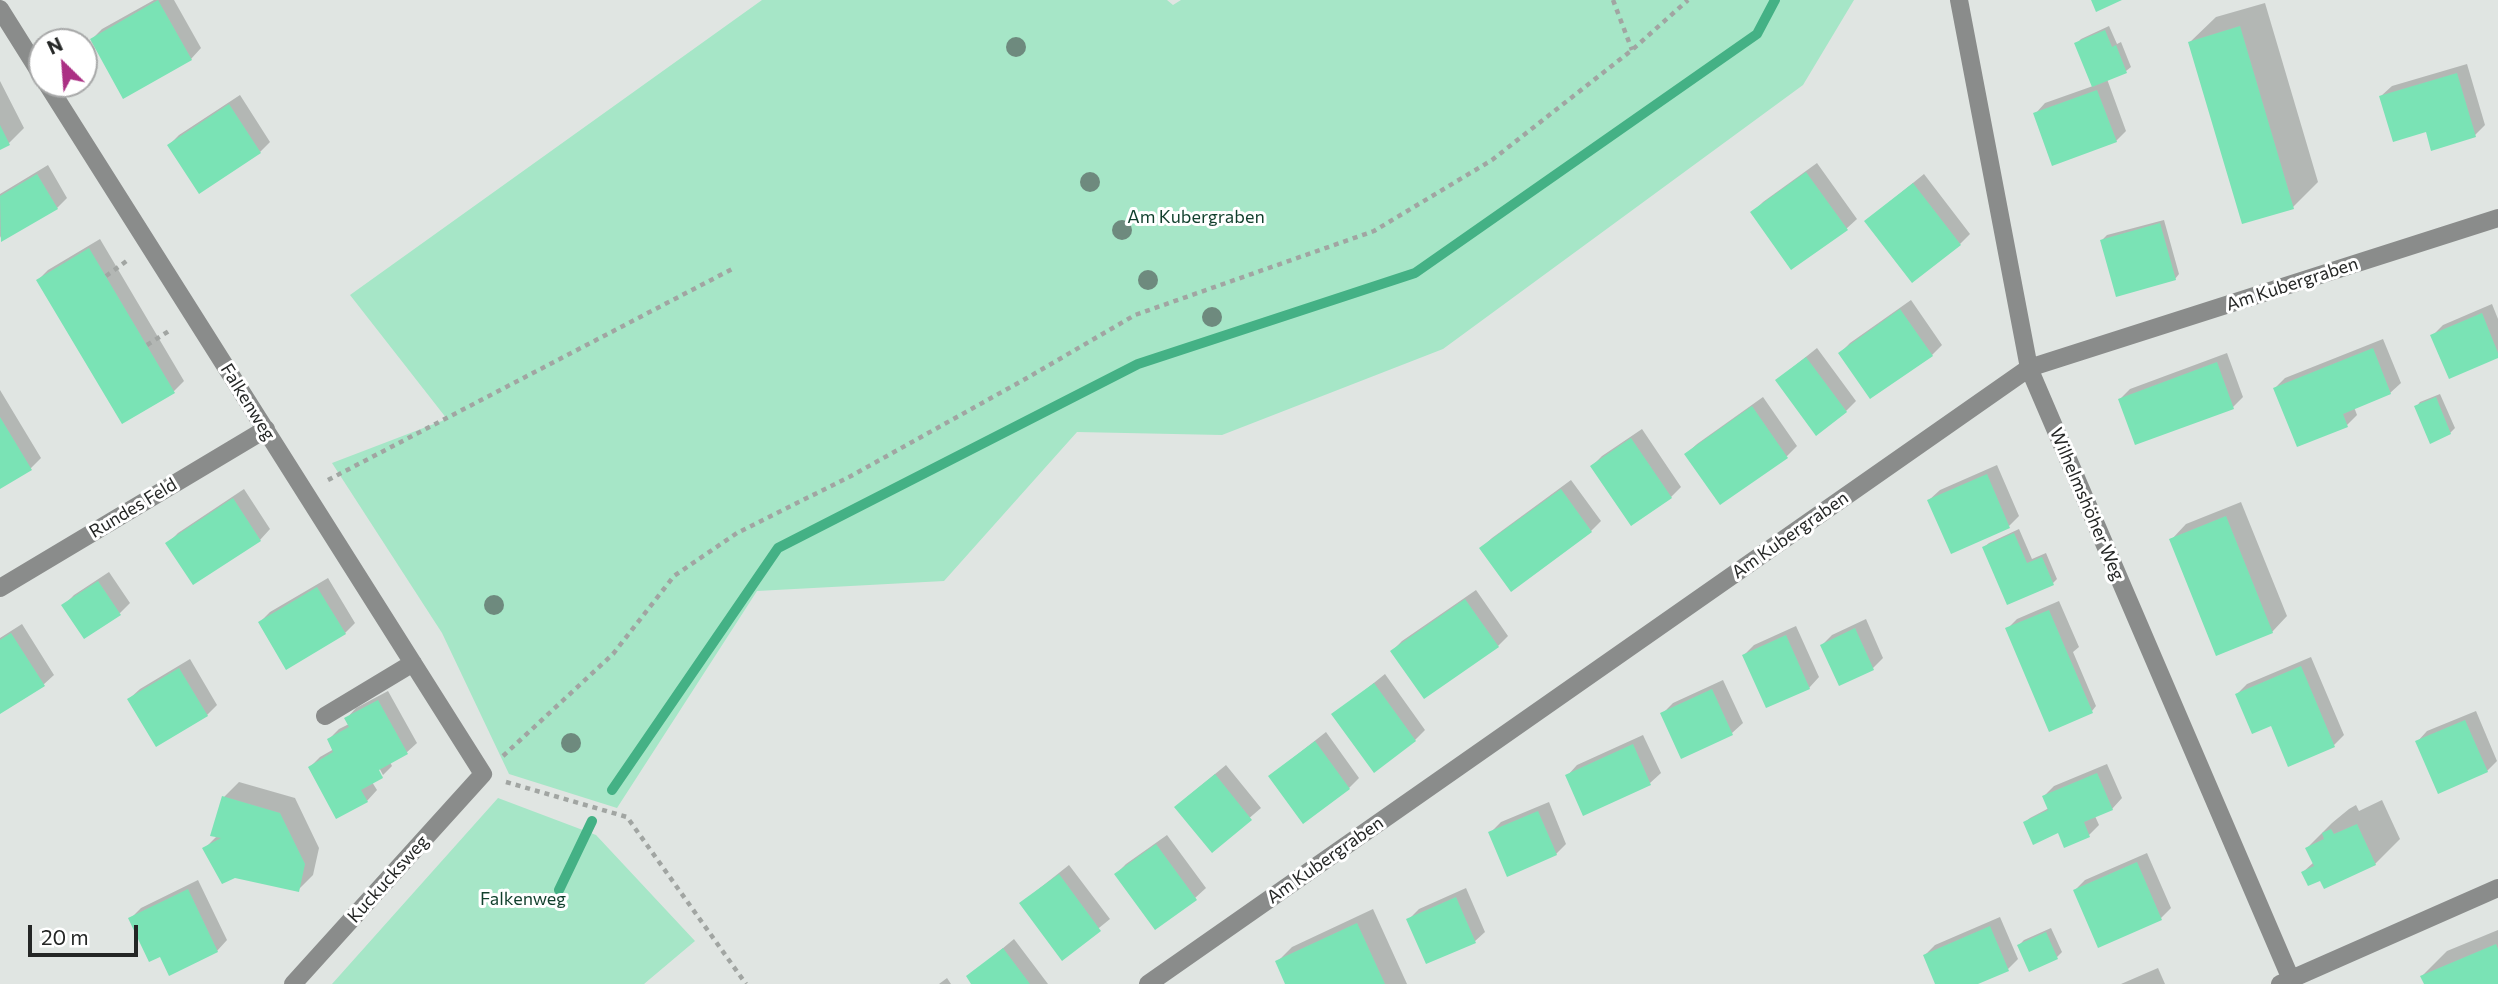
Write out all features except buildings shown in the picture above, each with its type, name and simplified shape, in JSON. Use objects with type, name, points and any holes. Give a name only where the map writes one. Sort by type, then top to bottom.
[{"type":"street","name":"Wilhelmshöher Weg","points":[[1959,0],[2029,368],[2288,982]]},
{"type":"street","points":[[0,9],[28,54]]},
{"type":"street","name":"Falkenweg","points":[[56,98],[483,774]]},
{"type":"street","name":"Am Kubergraben","points":[[1148,984],[2029,368],[2498,218]]},
{"type":"street","name":"Rundes Feld","points":[[0,588],[265,429]]},
{"type":"street","points":[[325,716],[413,663]]},
{"type":"street","name":"Kuckucksweg","points":[[293,984],[483,774]]},
{"type":"street","points":[[2288,982],[2498,888]]},
{"type":"path","points":[[1613,0],[1632,50]]},
{"type":"path","points":[[746,984],[627,817],[483,774],[613,654],[674,576],[737,533],[851,476],[1135,315],[1374,231],[1492,160],[1632,50],[1688,0]]},
{"type":"path","points":[[305,492],[734,268]]},
{"type":"green space","name":"Am Kubergraben","points":[[762,0],[1167,0],[1173,5],[1181,0],[1854,0],[1803,85],[1443,349],[1222,435],[1077,432],[944,581],[757,591],[617,808],[509,774],[442,633],[332,463],[447,419],[350,295]]},
{"type":"green space","name":"Falkenweg","points":[[498,798],[596,835],[695,941],[644,984],[332,984]]},
{"type":"waterway","points":[[612,790],[778,548],[1138,364],[1415,273],[1757,34],[1775,0]]},
{"type":"waterway","points":[[559,890],[592,821]]}]
